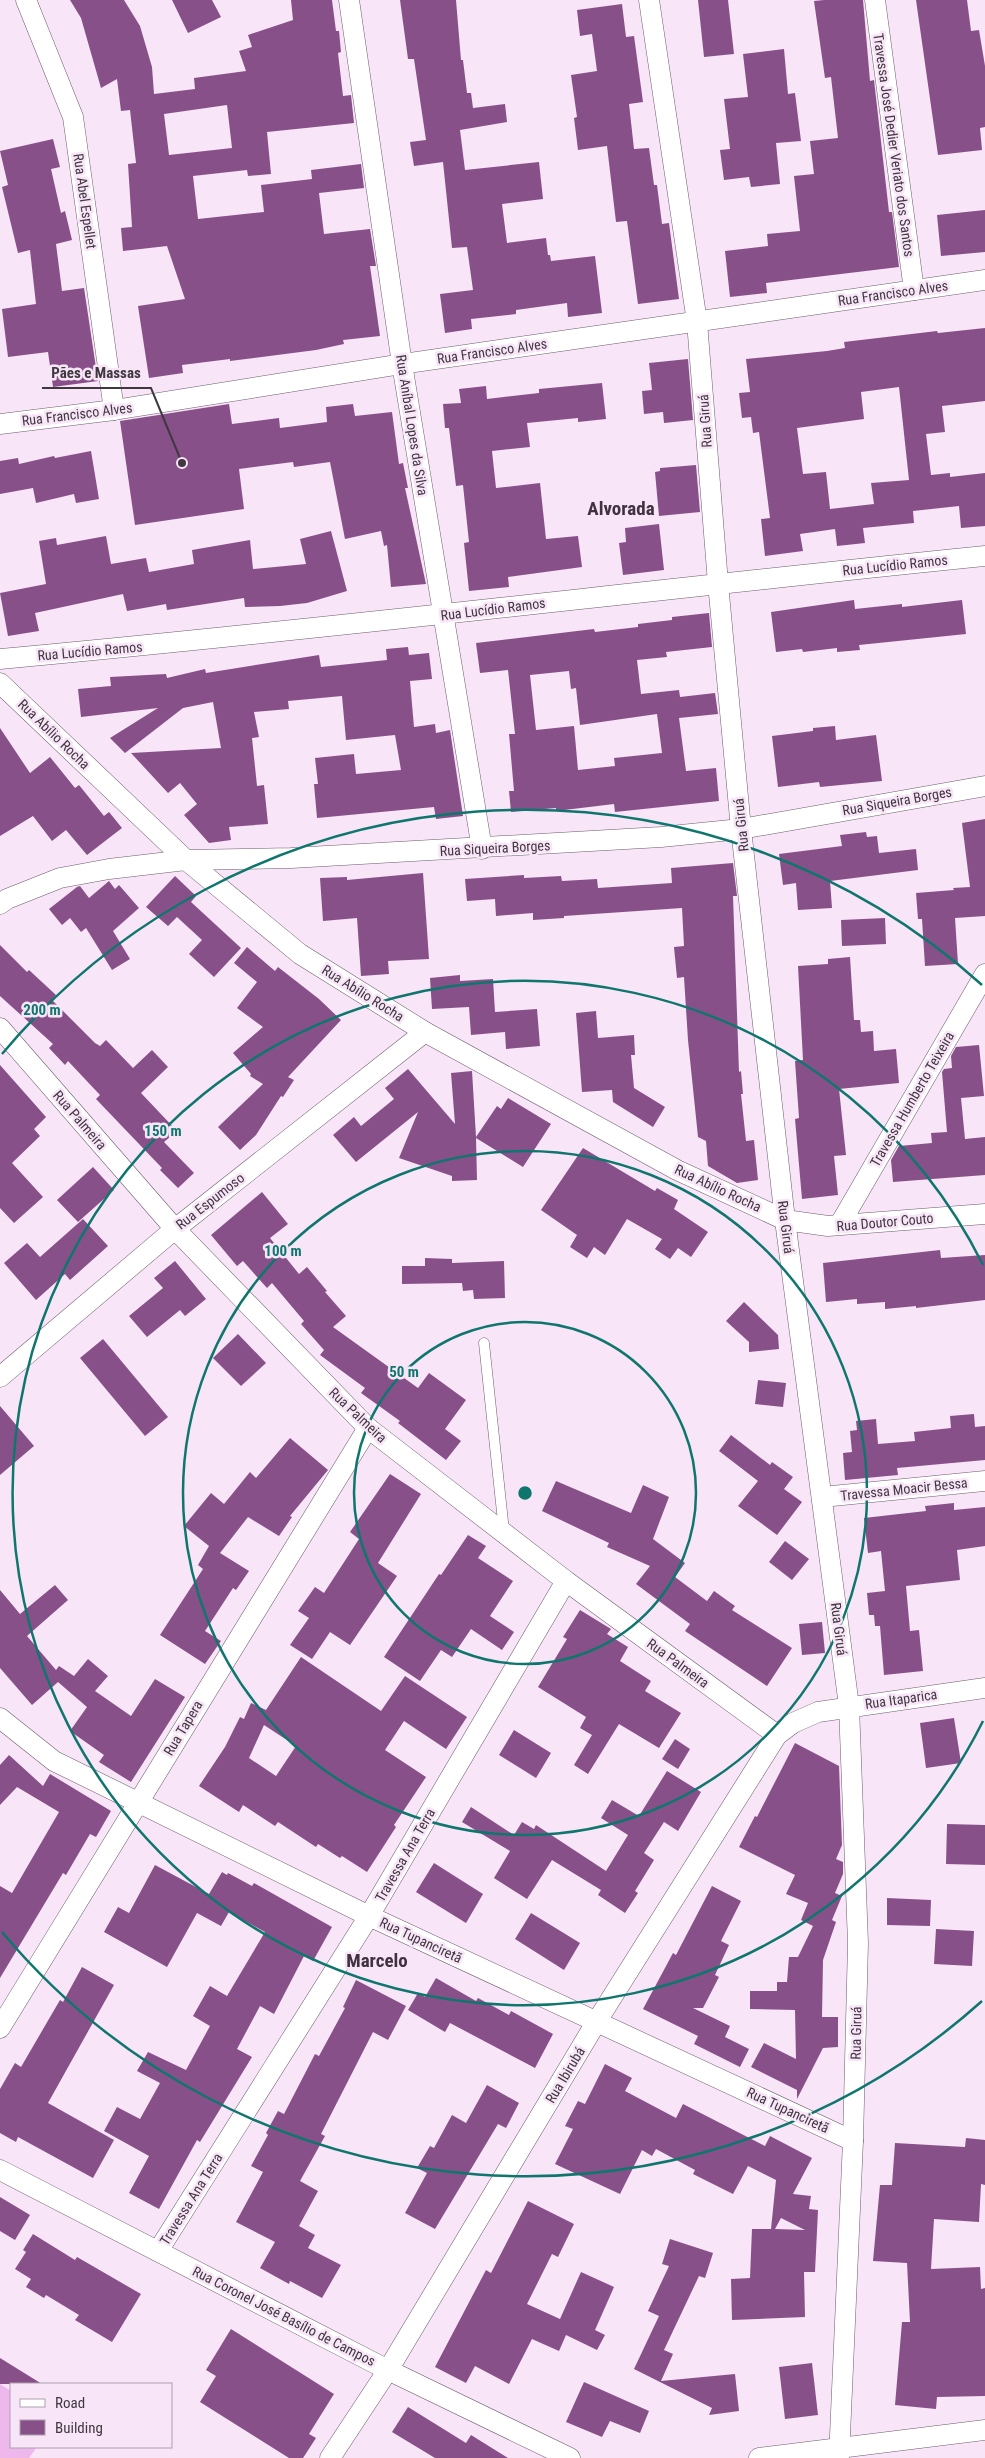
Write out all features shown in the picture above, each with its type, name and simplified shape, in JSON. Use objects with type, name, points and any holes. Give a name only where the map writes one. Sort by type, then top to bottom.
[{"type":"street","name":"Rua Abel Espellet","points":[[26,0],[73,117],[114,410]]},
{"type":"street","name":"Rua Aníbal Lopes da Silva","points":[[349,0],[402,364],[482,849]]},
{"type":"street","name":"Rua Giruá","points":[[649,0],[697,322],[718,583],[741,829],[785,1220],[849,1706],[858,1942],[853,2141],[839,2453]]},
{"type":"street","name":"Travessa José Dedier Veriato dos Santos","points":[[874,0],[914,290]]},
{"type":"street","name":"Rua Francisco Alves","points":[[0,424],[114,410],[402,364],[985,280]]},
{"type":"street","name":"Rua Lucídio Ramos","points":[[0,659],[444,615],[718,583],[985,556]]},
{"type":"street","name":"Rua Abílio Rocha","points":[[0,683],[186,860],[300,954],[425,1032],[677,1170],[785,1220]]},
{"type":"street","name":"Rua Siqueira Borges","points":[[3,902],[60,878],[109,868],[186,860],[291,858],[482,849],[661,837],[741,829],[985,786]]},
{"type":"street","name":"Travessa Humberto Teixeira","points":[[840,1224],[985,974]]},
{"type":"street","name":"Rua Palmeira","points":[[0,1028],[175,1229],[368,1428],[566,1581],[777,1735]]},
{"type":"street","name":"Rua Espumoso","points":[[0,1377],[175,1229],[425,1032]]},
{"type":"street","name":"Rua Doutor Couto","points":[[785,1220],[828,1226],[985,1214]]},
{"type":"street","name":"Rua Tapera","points":[[0,2028],[368,1428]]},
{"type":"street","name":"Travessa Moacir Bessa","points":[[822,1497],[985,1481]]},
{"type":"street","name":"Travessa Ana Terra","points":[[158,2251],[369,1916],[566,1581]]},
{"type":"street","name":"Rua Itaparica","points":[[818,1712],[849,1706],[985,1688]]},
{"type":"street","name":"Rua Ibirubá","points":[[330,2458],[388,2370],[597,2021],[777,1735],[793,1722],[818,1712]]},
{"type":"street","name":"Rua Tupanciretã","points":[[0,1718],[54,1761],[369,1916],[853,2141]]},
{"type":"street","name":"Rua Coronel José Basílio de Campos","points":[[0,2170],[388,2370],[570,2458]]},
{"type":"street","points":[[759,2458],[839,2453],[985,2430]]},
{"type":"lane","points":[[484,1343],[505,1535]]},
{"type":"shaded area","points":[[0,2384],[10,2390],[10,2448],[36,2448],[29,2458],[0,2458]]},
{"type":"building","points":[[70,0],[124,0],[140,26],[152,67],[154,94],[195,89],[194,78],[246,71],[239,51],[252,47],[248,35],[293,20],[291,0],[332,0],[336,31],[339,31],[341,52],[338,53],[343,96],[351,95],[354,123],[267,132],[271,174],[248,176],[247,170],[193,176],[198,219],[264,212],[261,185],[312,179],[311,170],[361,164],[364,188],[319,193],[324,234],[370,229],[376,266],[370,266],[380,336],[343,340],[344,344],[316,350],[182,365],[183,373],[149,378],[138,306],[185,299],[167,246],[123,251],[121,228],[132,227],[128,164],[136,163],[130,110],[121,111],[117,79],[101,88],[81,18]],"holes":[[[227,105],[232,148],[169,155],[164,114]]]},
{"type":"building","points":[[172,0],[212,0],[221,17],[188,33]]},
{"type":"building","points":[[400,0],[456,0],[461,60],[463,60],[467,93],[471,93],[473,108],[505,104],[507,122],[460,130],[465,170],[539,162],[543,199],[502,204],[507,243],[546,238],[548,255],[550,255],[551,261],[595,256],[602,313],[568,317],[567,303],[516,310],[516,314],[471,319],[472,329],[445,333],[440,294],[473,290],[467,247],[452,248],[443,162],[414,166],[410,142],[426,140],[414,59],[408,59]]},
{"type":"building","points":[[698,0],[728,0],[734,54],[704,57]]},
{"type":"building","points":[[863,0],[870,81],[874,80],[889,212],[892,212],[899,267],[766,283],[767,293],[730,297],[725,251],[768,246],[767,234],[800,231],[794,176],[814,174],[810,141],[838,138],[831,77],[825,78],[814,1]]},
{"type":"building","points":[[916,0],[967,0],[971,31],[979,30],[985,66],[985,127],[980,128],[982,150],[938,155]]},
{"type":"building","points":[[622,4],[626,37],[634,36],[643,102],[629,104],[634,149],[649,148],[654,185],[657,185],[662,224],[669,223],[679,299],[638,304],[627,221],[616,222],[607,146],[578,150],[574,118],[577,117],[571,75],[597,71],[592,34],[580,36],[577,10]]},
{"type":"building","points":[[784,49],[788,94],[795,93],[801,141],[776,143],[780,184],[751,187],[749,177],[724,180],[720,150],[730,149],[724,99],[748,97],[743,54]]},
{"type":"building","points":[[53,139],[60,167],[51,169],[61,213],[65,211],[72,240],[56,244],[62,291],[84,288],[98,381],[53,387],[48,352],[8,357],[2,309],[36,304],[30,250],[18,253],[2,187],[8,185],[0,151]]},
{"type":"building","points":[[985,210],[985,252],[941,256],[937,215]]},
{"type":"building","points":[[985,328],[985,401],[942,406],[945,432],[926,434],[931,475],[950,473],[950,477],[985,473],[985,526],[961,528],[959,506],[913,511],[914,523],[863,528],[865,543],[837,546],[835,529],[800,534],[803,551],[765,556],[761,519],[770,518],[759,432],[753,433],[751,417],[742,418],[739,393],[750,392],[746,359],[845,348],[844,342],[937,331],[938,333]],"holes":[[[899,387],[909,480],[871,483],[874,504],[830,509],[826,472],[803,474],[797,428],[864,419],[861,392]]]},
{"type":"building","points":[[688,359],[693,420],[664,423],[663,412],[644,414],[642,391],[652,390],[649,363]]},
{"type":"building","points":[[602,383],[606,419],[578,422],[578,418],[527,423],[530,447],[492,451],[496,488],[540,483],[546,539],[578,536],[582,567],[508,577],[509,587],[469,591],[464,543],[469,542],[463,485],[456,486],[449,428],[445,428],[443,404],[461,403],[459,389],[486,386],[487,399],[539,393],[539,389]]},
{"type":"building","points":[[229,404],[232,424],[279,418],[280,428],[327,422],[326,407],[353,404],[355,416],[392,412],[399,464],[403,463],[408,488],[405,488],[426,584],[391,587],[387,545],[384,546],[381,531],[345,539],[330,462],[294,467],[293,462],[239,469],[244,509],[135,525],[120,421]]},
{"type":"building","points":[[91,451],[99,499],[76,503],[74,494],[36,503],[33,488],[0,494],[0,461],[18,458],[19,464],[54,456],[55,458]]},
{"type":"building","points":[[696,465],[700,512],[659,516],[655,472],[660,471],[660,468]]},
{"type":"building","points":[[659,524],[664,570],[623,575],[619,543],[626,542],[625,528]]},
{"type":"building","points":[[331,531],[347,591],[307,603],[280,606],[245,607],[244,598],[167,610],[166,604],[127,611],[123,594],[35,613],[39,631],[8,636],[0,593],[46,584],[39,541],[56,538],[57,545],[106,536],[111,564],[146,558],[149,572],[194,564],[192,550],[250,540],[253,569],[306,564],[300,539]]},
{"type":"building","points":[[854,600],[855,609],[902,604],[902,607],[962,600],[966,634],[859,645],[860,650],[837,652],[837,648],[803,652],[802,649],[776,652],[771,612]]},
{"type":"building","points":[[709,613],[712,647],[666,652],[667,657],[637,660],[641,694],[679,690],[680,697],[715,693],[718,714],[679,718],[686,771],[716,768],[719,801],[615,812],[614,804],[556,811],[556,808],[511,812],[509,791],[514,791],[509,734],[515,734],[508,670],[480,673],[476,643],[594,629],[595,632],[638,627],[638,624],[672,620],[672,617]],"holes":[[[569,671],[571,689],[576,688],[580,725],[657,714],[662,753],[614,758],[615,766],[578,770],[574,726],[536,730],[530,675]]]},
{"type":"building","points":[[408,647],[409,655],[429,653],[432,679],[410,681],[414,727],[435,724],[436,733],[450,730],[463,816],[436,819],[434,807],[317,818],[314,784],[318,784],[315,758],[354,754],[356,774],[401,770],[395,735],[346,740],[342,696],[288,701],[289,709],[254,712],[259,737],[252,738],[257,786],[264,785],[268,824],[229,827],[231,840],[209,843],[184,815],[197,804],[180,783],[168,793],[131,753],[221,748],[213,702],[183,708],[125,753],[110,738],[158,708],[81,717],[78,689],[111,686],[110,677],[166,674],[167,678],[205,669],[206,673],[319,655],[321,667],[387,660],[386,649]]},
{"type":"building","points":[[835,726],[836,740],[876,735],[882,781],[820,787],[819,782],[778,787],[772,736]]},
{"type":"building","points":[[0,728],[30,773],[50,757],[75,788],[79,785],[104,816],[109,812],[122,828],[87,855],[66,830],[52,841],[33,816],[0,836]]},
{"type":"building","points":[[985,819],[985,916],[955,918],[958,964],[925,966],[922,919],[918,919],[916,893],[970,887],[962,823]]},
{"type":"building","points":[[866,832],[867,837],[877,836],[879,853],[916,849],[918,870],[830,881],[832,908],[798,910],[796,883],[783,885],[779,854],[842,846],[840,835]]},
{"type":"building","points":[[733,863],[737,896],[733,896],[739,1072],[741,1071],[743,1094],[741,1094],[746,1141],[754,1140],[758,1180],[737,1183],[708,1166],[706,1141],[698,1137],[688,1040],[684,977],[677,978],[674,947],[684,946],[682,908],[533,920],[533,913],[496,916],[495,899],[467,901],[465,879],[524,875],[524,878],[561,876],[562,881],[597,879],[598,888],[672,883],[671,868]]},
{"type":"building","points":[[423,873],[429,959],[388,961],[389,974],[361,976],[357,918],[323,921],[320,878],[347,877],[347,880]]},
{"type":"building","points":[[175,876],[196,896],[191,902],[241,948],[214,977],[189,954],[202,940],[177,917],[168,926],[146,907]]},
{"type":"building","points":[[109,881],[115,889],[119,885],[139,908],[113,931],[130,959],[112,970],[86,928],[81,932],[70,918],[62,925],[49,909],[77,887],[80,886],[89,898]]},
{"type":"building","points":[[885,918],[886,944],[842,946],[841,920]]},
{"type":"building","points":[[0,945],[27,972],[29,970],[56,995],[52,1000],[95,1043],[100,1046],[106,1040],[133,1068],[152,1050],[168,1067],[141,1093],[177,1131],[164,1142],[194,1173],[178,1188],[160,1170],[162,1168],[96,1099],[100,1095],[68,1061],[65,1065],[49,1048],[53,1044],[0,996]]},
{"type":"building","points":[[247,947],[275,971],[278,967],[319,999],[341,1020],[288,1077],[294,1080],[283,1097],[281,1096],[256,1135],[240,1150],[218,1127],[263,1084],[250,1076],[251,1074],[233,1053],[263,1027],[237,1008],[257,982],[234,963]]},
{"type":"building","points":[[850,957],[854,1020],[860,1020],[861,1032],[873,1031],[874,1051],[896,1049],[899,1083],[839,1089],[846,1155],[834,1156],[838,1195],[802,1199],[795,1119],[799,1118],[795,1061],[803,1060],[798,966],[828,964],[828,959]]},
{"type":"building","points":[[460,975],[460,981],[493,979],[495,1012],[537,1009],[540,1046],[506,1049],[505,1032],[471,1035],[469,1007],[432,1009],[430,978]]},
{"type":"building","points":[[596,1011],[598,1038],[634,1035],[635,1055],[631,1055],[634,1088],[665,1107],[653,1127],[613,1102],[612,1090],[582,1092],[576,1013]]},
{"type":"building","points":[[979,1045],[984,1096],[961,1098],[965,1139],[985,1137],[985,1175],[893,1182],[891,1160],[899,1146],[932,1143],[931,1133],[947,1132],[942,1072],[944,1069],[952,1068],[951,1056],[956,1047]]},
{"type":"building","points":[[0,1065],[46,1117],[34,1129],[40,1136],[12,1163],[43,1197],[14,1223],[0,1208]]},
{"type":"building","points":[[408,1069],[455,1124],[451,1073],[472,1071],[476,1137],[497,1106],[501,1109],[508,1098],[551,1124],[523,1167],[476,1138],[477,1180],[452,1181],[452,1176],[399,1158],[418,1112],[356,1162],[333,1135],[354,1117],[361,1126],[394,1099],[385,1088]]},
{"type":"building","points":[[583,1148],[655,1191],[657,1188],[678,1200],[674,1209],[708,1232],[691,1257],[678,1248],[670,1259],[655,1249],[662,1239],[627,1219],[605,1255],[594,1247],[587,1258],[570,1247],[577,1235],[541,1210]]},
{"type":"building","points":[[93,1167],[114,1190],[78,1222],[57,1200]]},
{"type":"building","points":[[262,1192],[288,1224],[270,1238],[299,1274],[307,1267],[346,1316],[333,1327],[418,1388],[429,1373],[466,1400],[445,1429],[461,1441],[446,1460],[398,1423],[400,1421],[361,1393],[365,1388],[320,1355],[324,1350],[301,1324],[304,1321],[272,1283],[267,1288],[243,1261],[237,1266],[211,1235]]},
{"type":"building","points":[[83,1219],[108,1246],[70,1280],[65,1274],[36,1300],[4,1263],[27,1243],[40,1257]]},
{"type":"building","points":[[940,1250],[941,1258],[985,1255],[985,1300],[916,1308],[916,1306],[885,1309],[885,1302],[857,1304],[857,1299],[826,1302],[823,1263]]},
{"type":"building","points":[[425,1258],[452,1259],[452,1263],[504,1261],[505,1298],[474,1299],[473,1290],[463,1291],[462,1283],[402,1284],[402,1266],[425,1266]]},
{"type":"building","points":[[175,1261],[206,1299],[185,1316],[180,1310],[147,1337],[129,1316],[163,1288],[154,1278]]},
{"type":"building","points":[[744,1302],[778,1335],[779,1349],[749,1352],[749,1342],[726,1321]]},
{"type":"building","points":[[238,1334],[266,1363],[241,1386],[213,1358]]},
{"type":"building","points":[[103,1339],[168,1417],[145,1436],[80,1358]]},
{"type":"building","points":[[758,1380],[786,1383],[783,1407],[755,1404]]},
{"type":"building","points":[[0,1406],[34,1446],[0,1475]]},
{"type":"building","points":[[974,1414],[975,1427],[985,1426],[985,1460],[897,1468],[898,1475],[845,1480],[843,1453],[852,1452],[850,1431],[857,1430],[856,1421],[876,1419],[878,1444],[915,1441],[914,1432],[951,1428],[950,1416]]},
{"type":"building","points":[[731,1435],[770,1465],[772,1462],[793,1477],[784,1489],[802,1502],[777,1535],[738,1506],[758,1481],[719,1451]]},
{"type":"building","points":[[290,1438],[328,1470],[290,1516],[292,1517],[279,1536],[248,1517],[220,1553],[249,1571],[236,1590],[233,1588],[205,1631],[221,1641],[205,1664],[160,1635],[203,1569],[198,1565],[209,1546],[184,1526],[211,1493],[224,1504],[250,1472],[256,1478]]},
{"type":"building","points":[[390,1474],[421,1494],[378,1563],[397,1576],[350,1645],[330,1632],[312,1659],[290,1645],[309,1618],[298,1611],[315,1587],[324,1593],[359,1539],[350,1532]]},
{"type":"building","points":[[556,1481],[631,1513],[643,1485],[669,1497],[653,1539],[685,1563],[675,1577],[707,1601],[714,1591],[735,1606],[732,1610],[792,1648],[767,1686],[685,1631],[690,1624],[636,1584],[650,1566],[607,1547],[609,1543],[542,1511]]},
{"type":"building","points":[[954,1503],[954,1510],[985,1507],[985,1546],[957,1550],[960,1580],[906,1586],[910,1631],[919,1630],[923,1671],[884,1675],[880,1626],[875,1626],[874,1615],[869,1615],[867,1593],[885,1591],[881,1551],[868,1553],[864,1518],[926,1511],[925,1506]]},
{"type":"building","points":[[468,1535],[486,1546],[478,1558],[513,1581],[490,1616],[514,1632],[502,1650],[471,1629],[452,1657],[441,1650],[420,1681],[384,1657],[439,1574],[441,1575]]},
{"type":"building","points":[[785,1541],[809,1559],[792,1580],[769,1562]]},
{"type":"building","points":[[55,1585],[68,1600],[27,1636],[56,1670],[59,1666],[74,1676],[88,1659],[108,1676],[95,1691],[131,1716],[155,1679],[185,1697],[131,1782],[99,1762],[104,1755],[70,1731],[87,1707],[58,1682],[32,1705],[0,1668],[0,1590],[20,1614]]},
{"type":"building","points":[[580,1610],[611,1629],[607,1634],[628,1647],[620,1661],[651,1681],[645,1691],[681,1713],[659,1748],[619,1724],[588,1774],[574,1765],[592,1735],[580,1728],[586,1717],[538,1687],[567,1639],[563,1637]]},
{"type":"building","points":[[822,1622],[825,1653],[802,1655],[799,1624]]},
{"type":"building","points":[[301,1657],[381,1711],[405,1676],[467,1717],[446,1749],[404,1721],[385,1750],[426,1777],[394,1825],[396,1827],[367,1872],[318,1844],[316,1847],[278,1822],[275,1826],[243,1805],[239,1812],[199,1786],[225,1747],[240,1717],[244,1719],[251,1703],[266,1710]],"holes":[[[264,1725],[296,1746],[276,1776],[249,1758]]]},
{"type":"building","points":[[954,1718],[961,1763],[926,1768],[920,1723]]},
{"type":"building","points":[[514,1730],[551,1753],[536,1778],[499,1755]]},
{"type":"building","points":[[675,1739],[690,1749],[678,1769],[662,1759]]},
{"type":"building","points":[[795,1743],[839,1766],[842,1845],[836,1859],[843,1862],[843,1874],[835,1893],[842,1896],[832,1920],[836,1922],[823,1960],[822,2017],[838,2017],[838,2047],[823,2048],[797,2099],[797,2090],[751,2067],[764,2043],[796,2059],[795,2010],[750,2009],[750,1991],[777,1991],[777,1982],[787,1982],[789,1957],[798,1957],[813,1926],[801,1920],[808,1903],[786,1894],[795,1875],[739,1847],[755,1816],[757,1817]]},
{"type":"building","points":[[9,1755],[43,1786],[50,1774],[111,1811],[96,1837],[90,1834],[66,1875],[63,1873],[0,1978],[0,1886],[12,1893],[59,1812],[17,1787],[0,1805],[0,1765]]},
{"type":"building","points":[[667,1771],[701,1792],[678,1831],[664,1822],[644,1853],[654,1860],[635,1891],[638,1893],[625,1913],[598,1895],[601,1890],[552,1860],[527,1899],[494,1878],[510,1851],[462,1822],[471,1807],[514,1835],[522,1822],[534,1829],[536,1825],[606,1871],[628,1835],[601,1818],[612,1800],[639,1816]]},
{"type":"building","points":[[947,1824],[985,1825],[985,1865],[946,1864]]},
{"type":"building","points":[[434,1863],[483,1894],[466,1923],[416,1892]]},
{"type":"building","points":[[155,1865],[209,1894],[222,1872],[227,1875],[228,1873],[252,1886],[254,1883],[332,1927],[313,1961],[304,1956],[274,2014],[260,2006],[237,2049],[252,2057],[200,2142],[197,2140],[159,2209],[129,2193],[149,2156],[104,2131],[117,2107],[140,2119],[160,2083],[137,2071],[148,2052],[186,2070],[210,2026],[193,2016],[210,1986],[227,1996],[265,1932],[229,1912],[221,1926],[197,1913],[167,1967],[104,1932],[118,1907],[129,1913]]},
{"type":"building","points":[[712,1886],[741,1901],[721,1941],[729,1945],[715,1975],[719,1977],[703,2008],[693,2008],[730,2026],[725,2037],[749,2049],[740,2067],[694,2044],[698,2036],[643,2009],[673,1953],[676,1955]]},
{"type":"building","points":[[887,1898],[931,1900],[930,1926],[887,1925]]},
{"type":"building","points":[[531,1913],[580,1943],[564,1970],[515,1939]]},
{"type":"building","points":[[936,1929],[974,1931],[972,1966],[934,1964]]},
{"type":"building","points":[[82,1967],[114,1985],[48,2103],[114,2140],[93,2178],[18,2137],[16,2142],[0,2133],[0,2089],[15,2063],[21,2067],[60,2000],[63,2002]]},
{"type":"building","points":[[436,1978],[476,2001],[478,1998],[509,2015],[511,2011],[553,2034],[535,2068],[450,2023],[445,2032],[408,2010],[418,1993],[425,1997]]},
{"type":"building","points":[[356,1980],[406,2006],[388,2040],[373,2032],[321,2134],[325,2136],[300,2181],[318,2191],[299,2226],[315,2235],[308,2248],[341,2265],[322,2298],[290,2281],[289,2284],[260,2268],[275,2242],[236,2222],[263,2172],[251,2166],[268,2135],[266,2133],[278,2111],[284,2114],[315,2054],[319,2056],[345,2008],[343,2007]]},
{"type":"building","points":[[605,2064],[632,2078],[625,2091],[676,2118],[683,2104],[765,2146],[770,2136],[812,2158],[793,2194],[811,2196],[809,2209],[818,2210],[815,2272],[804,2272],[805,2317],[732,2320],[731,2279],[750,2278],[752,2229],[771,2229],[776,2180],[748,2166],[733,2194],[693,2174],[695,2170],[656,2149],[652,2156],[642,2150],[620,2194],[555,2164],[573,2129],[565,2126],[578,2101],[585,2104]],"holes":[[[781,2218],[805,2230],[775,2229]]]},
{"type":"building","points":[[487,2085],[519,2103],[506,2128],[498,2124],[435,2229],[405,2213],[427,2173],[417,2168],[430,2146],[434,2148],[452,2115],[466,2123]]},
{"type":"building","points":[[966,2138],[985,2140],[985,2185],[981,2184],[979,2222],[934,2219],[931,2269],[980,2267],[981,2289],[985,2288],[985,2396],[937,2397],[936,2409],[895,2405],[902,2322],[910,2322],[907,2263],[873,2261],[880,2185],[892,2185],[895,2143],[965,2147]]},
{"type":"building","points":[[0,2197],[30,2215],[15,2240],[0,2231]]},
{"type":"building","points":[[528,2201],[574,2224],[558,2257],[552,2254],[527,2304],[560,2319],[581,2272],[614,2287],[595,2330],[605,2335],[597,2350],[566,2335],[559,2351],[532,2339],[509,2384],[475,2366],[466,2383],[435,2367],[486,2270],[491,2273]]},
{"type":"building","points":[[33,2234],[75,2260],[77,2257],[141,2294],[112,2342],[75,2320],[79,2315],[46,2295],[44,2298],[26,2287],[31,2279],[15,2269],[26,2252],[23,2250]]},
{"type":"building","points":[[670,2239],[713,2253],[705,2278],[699,2276],[664,2350],[673,2354],[661,2381],[735,2374],[739,2411],[709,2415],[712,2408],[634,2369],[659,2316],[648,2311],[669,2266],[662,2264]]},
{"type":"building","points":[[231,2329],[334,2394],[309,2434],[316,2438],[303,2458],[289,2458],[200,2402],[216,2376],[206,2370]]},
{"type":"building","points":[[0,2358],[40,2383],[10,2383],[0,2384]]},
{"type":"building","points":[[812,2363],[818,2415],[785,2419],[779,2367]]},
{"type":"building","points":[[584,2382],[649,2411],[640,2433],[610,2421],[602,2437],[566,2422]]},
{"type":"building","points":[[408,2407],[466,2443],[471,2435],[508,2458],[435,2458],[392,2432]]},
{"type":"place","name":"Pães e Massas","points":[[182,463]]},
{"type":"district","name":"Alvorada","points":[[621,508]]},
{"type":"district","name":"Marcelo","points":[[377,1960]]}]
